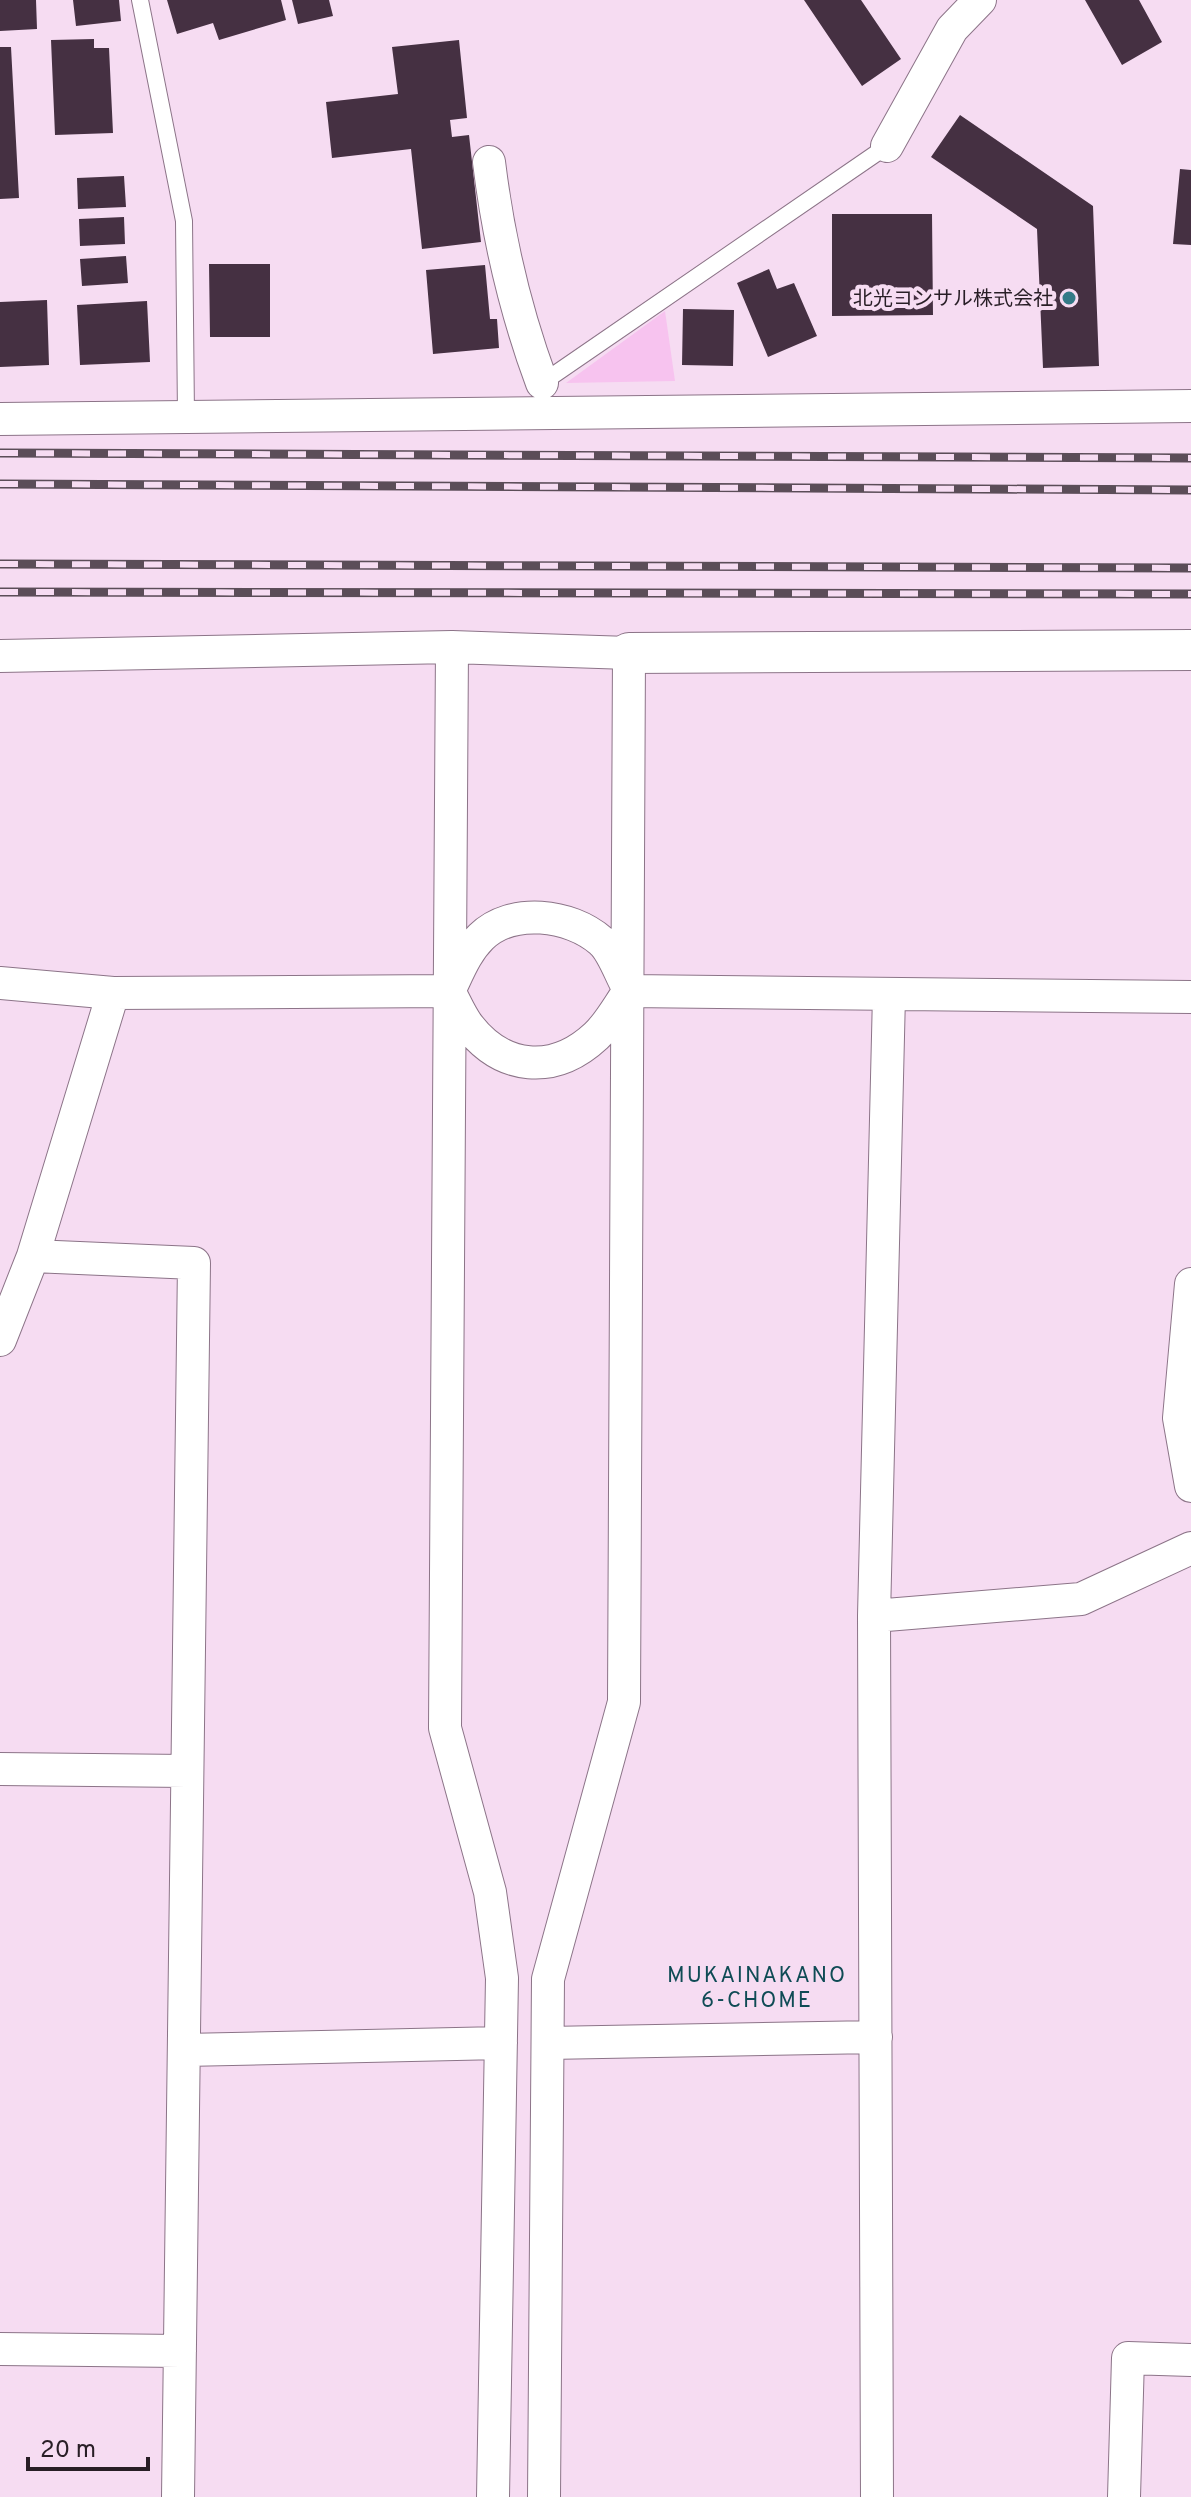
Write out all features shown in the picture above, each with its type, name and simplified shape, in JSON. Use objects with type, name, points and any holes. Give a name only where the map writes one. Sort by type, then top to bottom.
[{"type":"street","points":[[887,146],[952,29],[980,0]]},
{"type":"street","points":[[489,162],[508,263],[541,398]]},
{"type":"street","points":[[0,419],[186,416],[541,398],[1191,406]]},
{"type":"street","points":[[452,647],[445,1728],[490,1892],[502,1978],[493,2497]]},
{"type":"street","points":[[0,656],[452,647],[629,653],[1191,650]]},
{"type":"street","points":[[544,2497],[548,1979],[624,1702],[629,653]]},
{"type":"street","points":[[449,991],[468,952],[482,936],[502,923],[529,917],[572,922],[604,942],[629,991]]},
{"type":"street","points":[[0,983],[113,993],[449,991]]},
{"type":"street","points":[[449,991],[467,1024],[488,1047],[515,1061],[546,1064],[577,1052],[599,1034],[629,991]]},
{"type":"street","points":[[629,991],[1191,997]]},
{"type":"street","points":[[0,1340],[33,1256],[113,993]]},
{"type":"street","points":[[877,2497],[874,1616],[889,995]]},
{"type":"street","points":[[33,1256],[194,1263],[178,2497]]},
{"type":"street","points":[[1191,1284],[1179,1418],[1191,1486]]},
{"type":"street","points":[[874,1616],[1081,1599],[1191,1548]]},
{"type":"street","points":[[0,1769],[186,1771]]},
{"type":"street","points":[[548,2043],[876,2037]]},
{"type":"street","points":[[184,2050],[501,2043]]},
{"type":"street","points":[[0,2349],[180,2351]]},
{"type":"street","points":[[1124,2497],[1128,2358],[1191,2360]]},
{"type":"lane","points":[[140,0],[184,221],[186,416]]},
{"type":"lane","points":[[541,398],[887,146]]},
{"type":"shaded area","points":[[665,311],[675,381],[566,383]]},
{"type":"building","points":[[0,0],[36,0],[37,29],[0,31]]},
{"type":"building","points":[[73,0],[119,0],[121,21],[76,26]]},
{"type":"building","points":[[167,0],[281,0],[286,20],[219,40],[213,23],[177,34]]},
{"type":"building","points":[[292,0],[329,0],[333,16],[298,24]]},
{"type":"building","points":[[804,0],[861,0],[901,59],[862,86]]},
{"type":"building","points":[[1085,0],[1139,0],[1162,42],[1122,65]]},
{"type":"building","points":[[94,39],[94,48],[109,48],[113,133],[55,135],[51,40]]},
{"type":"building","points":[[459,40],[467,118],[450,120],[452,137],[469,135],[481,242],[422,249],[411,149],[332,158],[326,102],[398,94],[392,47]]},
{"type":"building","points":[[0,47],[11,47],[19,198],[0,199]]},
{"type":"building","name":"北光コンサル株式会社","points":[[960,115],[1093,206],[1099,366],[1043,368],[1037,229],[931,157]]},
{"type":"building","points":[[1180,169],[1191,170],[1191,245],[1173,244]]},
{"type":"building","points":[[124,176],[126,207],[78,209],[77,178]]},
{"type":"building","points":[[832,214],[932,214],[933,315],[832,316]]},
{"type":"building","points":[[124,217],[125,244],[80,246],[79,219]]},
{"type":"building","points":[[126,256],[128,283],[82,286],[80,259]]},
{"type":"building","points":[[209,264],[270,264],[270,337],[210,337]]},
{"type":"building","points":[[485,265],[490,319],[497,319],[499,348],[433,354],[426,270]]},
{"type":"building","points":[[769,269],[777,289],[794,283],[817,336],[768,357],[737,283]]},
{"type":"building","points":[[47,300],[49,365],[0,367],[0,302]]},
{"type":"building","points":[[147,301],[150,362],[80,365],[77,305]]},
{"type":"building","points":[[683,309],[734,310],[733,366],[682,365]]},
{"type":"railway","points":[[0,453],[1191,458]]},
{"type":"railway","points":[[0,484],[1191,490]]},
{"type":"railway","points":[[0,564],[1191,568]]},
{"type":"railway","points":[[0,592],[1191,594]]},
{"type":"place","name":"北光コンサル株式会社","points":[[1069,298]]},
{"type":"district","name":"MUKAINAKANO 6-CHOME","points":[[757,1986]]}]
